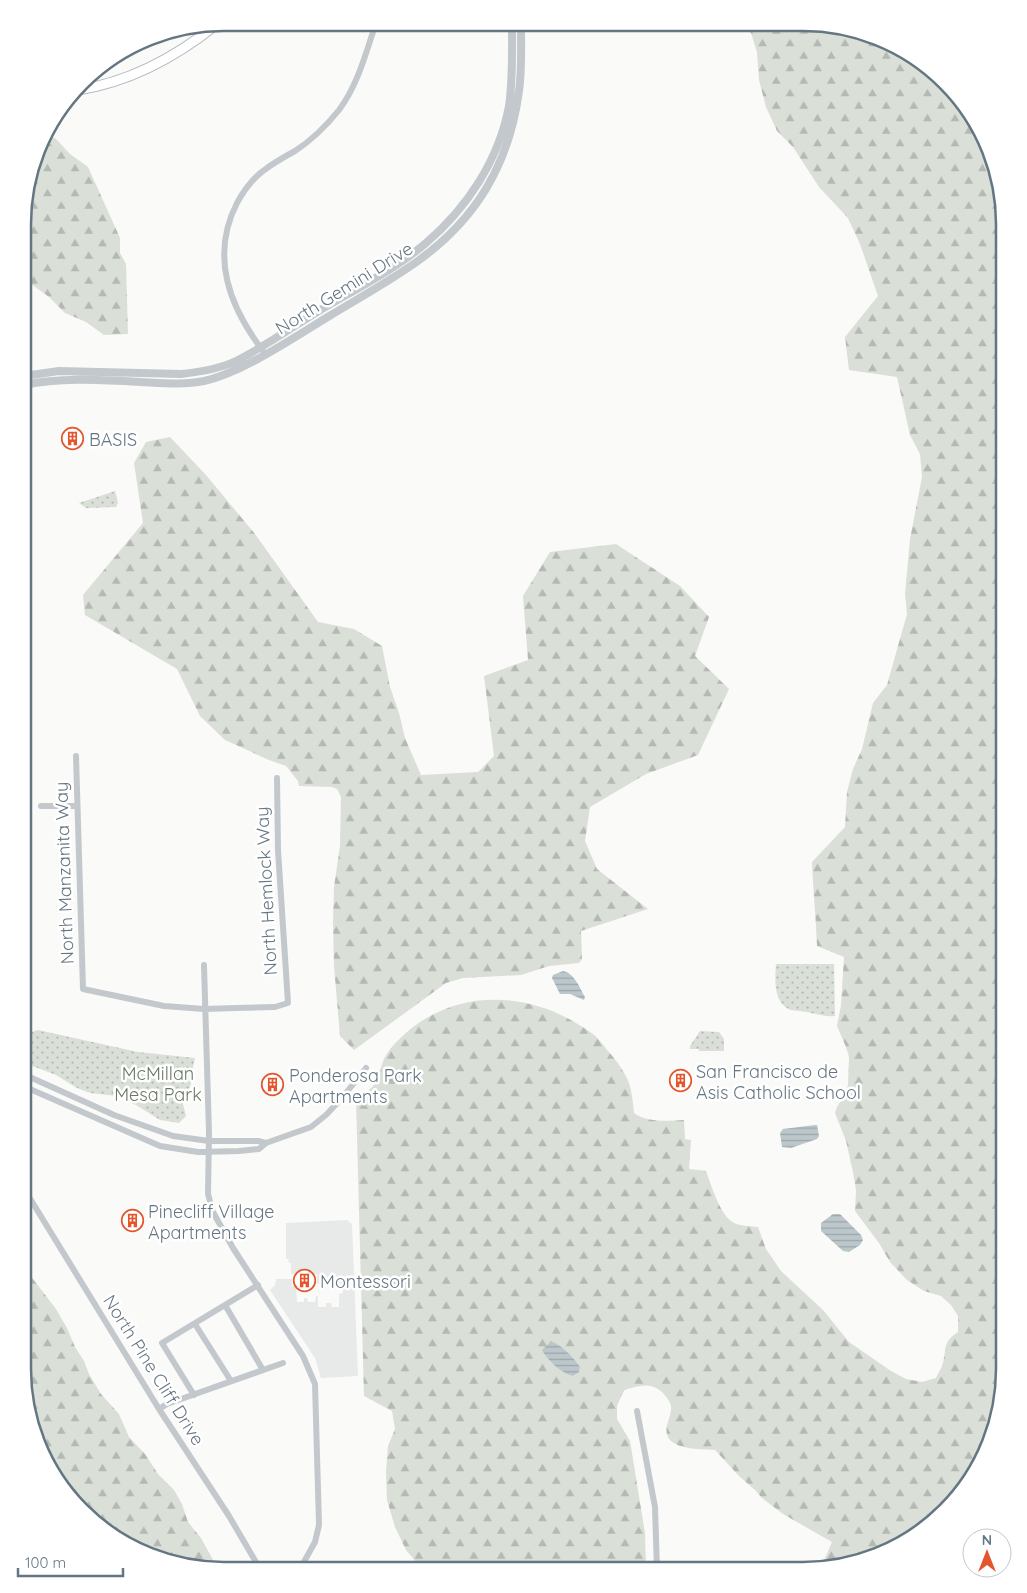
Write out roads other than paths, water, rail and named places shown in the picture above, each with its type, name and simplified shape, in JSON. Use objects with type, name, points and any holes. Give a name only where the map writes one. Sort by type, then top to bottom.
[{"type":"main road","points":[[87,89],[150,69],[207,32]]},
{"type":"street","points":[[262,350],[235,306],[225,274],[224,245],[232,214],[250,183],[261,171],[296,150],[317,134],[339,109],[353,85],[373,31]]},
{"type":"street","name":"North Gemini Drive","points":[[31,384],[70,380],[190,383],[216,377],[235,370],[262,350],[426,244],[459,210],[475,189],[487,168],[502,132],[512,85],[512,31]]},
{"type":"street","name":"North Gemini Drive","points":[[31,375],[64,371],[181,374],[201,372],[262,350],[415,263],[442,242],[471,213],[490,185],[508,141],[519,90],[521,31]]},
{"type":"street","name":"North Manzanita Way","points":[[76,756],[76,806],[83,989],[164,1006],[204,1009]]},
{"type":"street","name":"North Hemlock Way","points":[[204,1009],[275,1007],[288,1004],[278,850],[277,778]]},
{"type":"street","points":[[41,806],[76,806]]},
{"type":"street","points":[[204,965],[209,1141],[208,1194],[214,1212],[233,1248],[303,1356],[315,1384],[319,1526],[315,1542],[304,1562]]},
{"type":"street","points":[[31,1089],[160,1146],[198,1152],[251,1151],[259,1149],[266,1143],[311,1127],[342,1098],[366,1068]]},
{"type":"street","points":[[31,1078],[115,1115],[173,1136],[209,1141],[258,1141],[266,1143]]},
{"type":"street","points":[[111,1124],[115,1115]]},
{"type":"street","name":"North Pine Cliff Drive","points":[[31,1200],[159,1410],[229,1516],[256,1562]]},
{"type":"street","points":[[194,1395],[162,1343],[258,1285]]},
{"type":"street","points":[[225,1305],[264,1370]]},
{"type":"street","points":[[195,1324],[231,1381]]},
{"type":"street","points":[[159,1410],[167,1404],[283,1363]]},
{"type":"street","points":[[637,1411],[655,1507],[657,1562]]},
{"type":"place","name":"BASIS","points":[[73,439]]},
{"type":"place","name":"San Francisco de Asis Catholic School","points":[[680,1081]]},
{"type":"place","name":"Ponderosa Park Apartments","points":[[273,1085]]},
{"type":"place","name":"Pinecliff Village Apartments","points":[[132,1221]]},
{"type":"place","name":"Montessori","points":[[304,1281]]},
{"type":"park label","name":"McMillan Mesa Park","points":[[158,1083]]}]
